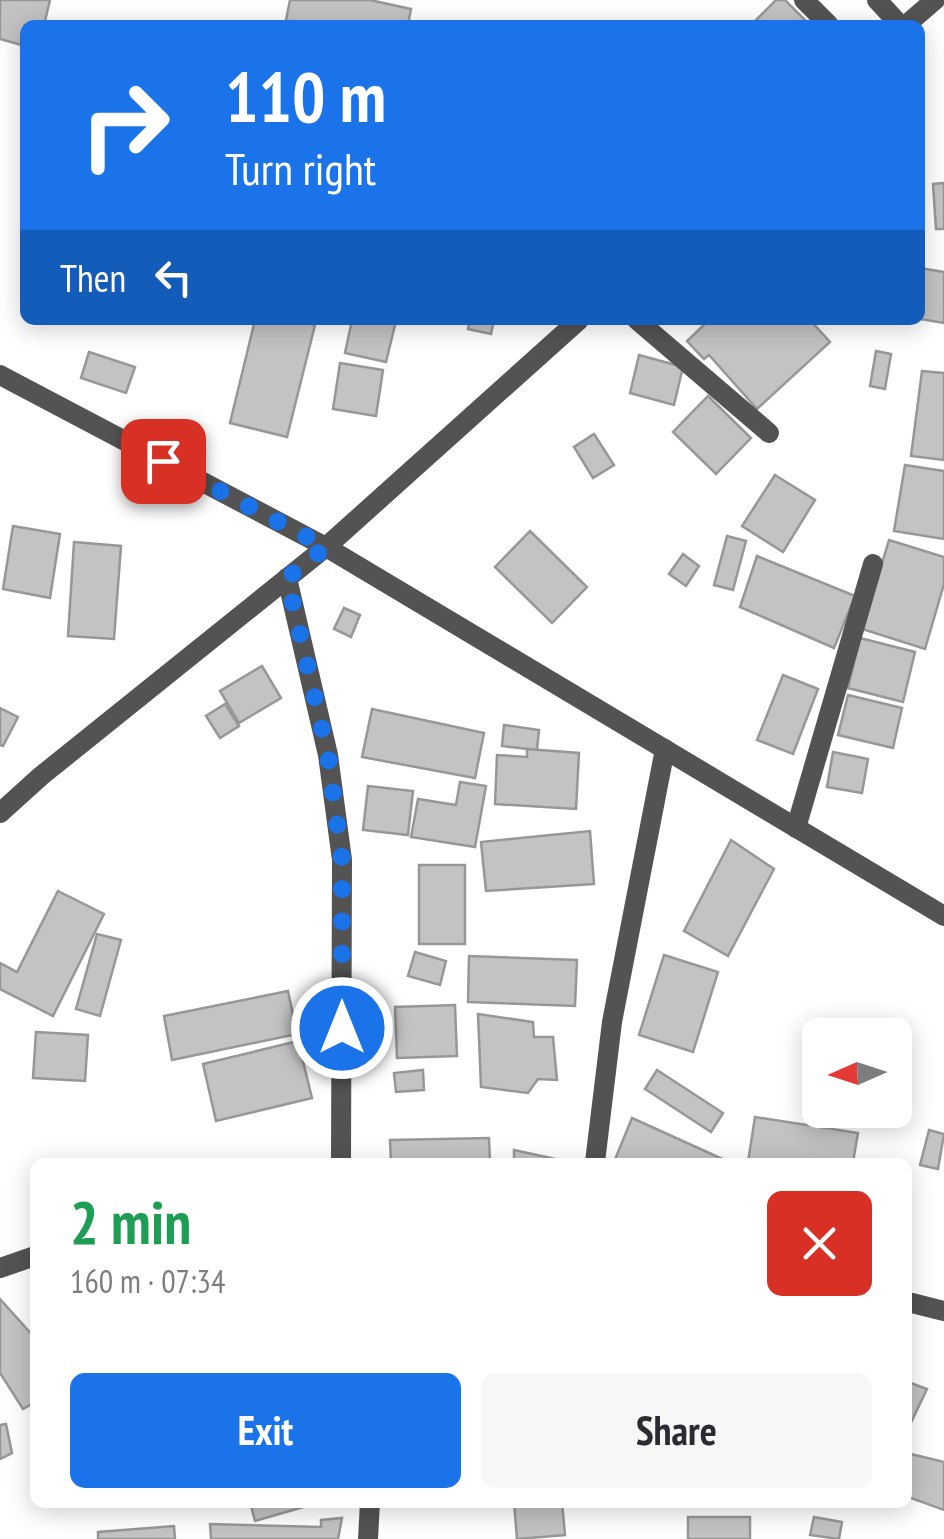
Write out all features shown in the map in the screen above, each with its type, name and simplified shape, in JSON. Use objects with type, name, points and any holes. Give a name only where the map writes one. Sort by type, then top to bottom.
[{"type":"street","points":[[804,0],[824,20]]},
{"type":"street","points":[[876,0],[898,20]]},
{"type":"street","points":[[909,20],[935,0]]},
{"type":"street","points":[[0,814],[40,776],[326,547],[573,325]]},
{"type":"street","points":[[644,325],[768,432]]},
{"type":"street","points":[[0,375],[326,547],[944,916]]},
{"type":"street","points":[[796,828],[873,564]]},
{"type":"street","points":[[287,578],[328,755],[342,860],[341,1158]]},
{"type":"street","points":[[595,1158],[612,1022],[666,750]]},
{"type":"street","points":[[0,1268],[30,1258]]},
{"type":"street","points":[[912,1303],[944,1311]]},
{"type":"street","points":[[368,1539],[370,1508]]},
{"type":"building","points":[[0,0],[50,0],[45,20],[20,20],[20,45],[0,39]]},
{"type":"building","points":[[290,0],[370,0],[411,9],[409,20],[286,20]]},
{"type":"building","points":[[776,0],[785,0],[805,20],[756,20]]},
{"type":"building","points":[[944,183],[944,229],[936,229],[933,184]]},
{"type":"building","points":[[925,269],[944,272],[944,323],[925,320]]},
{"type":"building","points":[[254,325],[315,325],[287,437],[230,423]]},
{"type":"building","points":[[351,325],[395,325],[386,362],[345,353]]},
{"type":"building","points":[[469,325],[493,325],[491,334],[468,329]]},
{"type":"building","points":[[704,325],[815,325],[830,342],[757,409],[709,355],[704,359],[687,341]]},
{"type":"building","points":[[876,351],[891,354],[885,389],[870,386]]},
{"type":"building","points":[[89,352],[135,367],[126,393],[81,378]]},
{"type":"building","points":[[639,355],[683,367],[674,405],[630,393]]},
{"type":"building","points":[[340,363],[383,370],[376,416],[333,409]]},
{"type":"building","points":[[922,371],[944,373],[944,460],[911,456]]},
{"type":"building","points":[[708,396],[751,438],[716,474],[673,432]]},
{"type":"building","points":[[594,434],[614,465],[593,478],[574,447]]},
{"type":"building","points":[[905,465],[944,471],[944,539],[894,531]]},
{"type":"building","points":[[775,475],[815,500],[783,552],[742,526]]},
{"type":"building","points":[[13,526],[60,534],[50,598],[3,589]]},
{"type":"building","points":[[530,531],[587,587],[552,623],[495,567]]},
{"type":"building","points":[[727,536],[746,541],[733,590],[714,585]]},
{"type":"building","points":[[889,540],[944,557],[944,584],[925,649],[862,629]]},
{"type":"building","points":[[74,542],[121,546],[114,639],[68,636]]},
{"type":"building","points":[[683,554],[699,566],[686,586],[669,574]]},
{"type":"building","points":[[757,556],[855,596],[834,648],[740,607]]},
{"type":"building","points":[[344,608],[360,615],[351,637],[334,629]]},
{"type":"building","points":[[860,638],[915,652],[903,702],[848,688]]},
{"type":"building","points":[[262,666],[281,698],[239,723],[220,691]]},
{"type":"building","points":[[783,675],[818,689],[793,754],[757,740]]},
{"type":"building","points":[[848,695],[902,708],[893,748],[838,735]]},
{"type":"building","points":[[225,704],[239,726],[220,738],[206,716]]},
{"type":"building","points":[[0,708],[18,717],[3,746],[0,745]]},
{"type":"building","points":[[372,709],[484,733],[475,778],[362,757]]},
{"type":"building","points":[[504,725],[539,730],[537,750],[502,746]]},
{"type":"building","points":[[527,749],[579,753],[576,809],[495,804],[497,755],[527,757]]},
{"type":"building","points":[[833,752],[868,759],[862,793],[827,787]]},
{"type":"building","points":[[460,782],[486,786],[475,847],[411,837],[418,799],[456,805]]},
{"type":"building","points":[[368,786],[413,791],[408,835],[363,830]]},
{"type":"building","points":[[590,831],[594,884],[486,891],[481,842]]},
{"type":"building","points":[[731,840],[774,869],[728,956],[684,931]]},
{"type":"building","points":[[419,865],[465,865],[465,944],[419,944]]},
{"type":"building","points":[[58,891],[104,914],[53,1016],[0,989],[0,963],[17,972]]},
{"type":"building","points":[[97,934],[121,940],[100,1016],[76,1009]]},
{"type":"building","points":[[415,952],[446,961],[440,985],[408,976]]},
{"type":"building","points":[[664,955],[718,972],[693,1052],[639,1035]]},
{"type":"building","points":[[469,956],[577,960],[575,1006],[468,1002]]},
{"type":"building","points":[[288,991],[297,1034],[172,1060],[164,1016]]},
{"type":"building","points":[[455,1005],[457,1056],[397,1058],[395,1007]]},
{"type":"building","points":[[478,1014],[533,1022],[534,1037],[553,1037],[557,1080],[538,1079],[528,1093],[481,1087]]},
{"type":"building","points":[[36,1032],[88,1035],[85,1081],[33,1078]]},
{"type":"building","points":[[298,1041],[312,1098],[216,1121],[203,1064]]},
{"type":"building","points":[[423,1070],[424,1090],[396,1092],[394,1073]]},
{"type":"building","points":[[657,1070],[723,1113],[711,1132],[645,1089]]},
{"type":"building","points":[[755,1117],[802,1124],[802,1128],[858,1133],[854,1158],[749,1158]]},
{"type":"building","points":[[632,1118],[720,1158],[616,1158]]},
{"type":"building","points":[[929,1130],[944,1134],[938,1169],[920,1165]]},
{"type":"building","points":[[489,1138],[490,1158],[391,1158],[390,1140]]},
{"type":"building","points":[[514,1150],[551,1158],[514,1158]]},
{"type":"building","points":[[0,1299],[30,1332],[30,1405],[23,1409],[0,1373]]},
{"type":"building","points":[[912,1383],[927,1389],[912,1421]]},
{"type":"building","points":[[6,1424],[12,1453],[0,1459],[0,1425]]},
{"type":"building","points":[[912,1454],[944,1462],[944,1510],[912,1498]]},
{"type":"building","points":[[252,1508],[300,1508],[255,1521]]},
{"type":"building","points":[[514,1508],[563,1508],[565,1535],[517,1539]]},
{"type":"building","points":[[688,1517],[750,1517],[750,1539],[688,1539]]},
{"type":"building","points":[[814,1517],[842,1522],[839,1539],[810,1535]]},
{"type":"building","points":[[342,1518],[338,1539],[211,1539],[210,1524],[321,1527],[321,1520]]},
{"type":"building","points":[[174,1526],[175,1539],[98,1539],[98,1532]]},
{"type":"route","points":[[163,461],[326,547],[287,578],[328,755],[342,860],[342,1028]]}]
